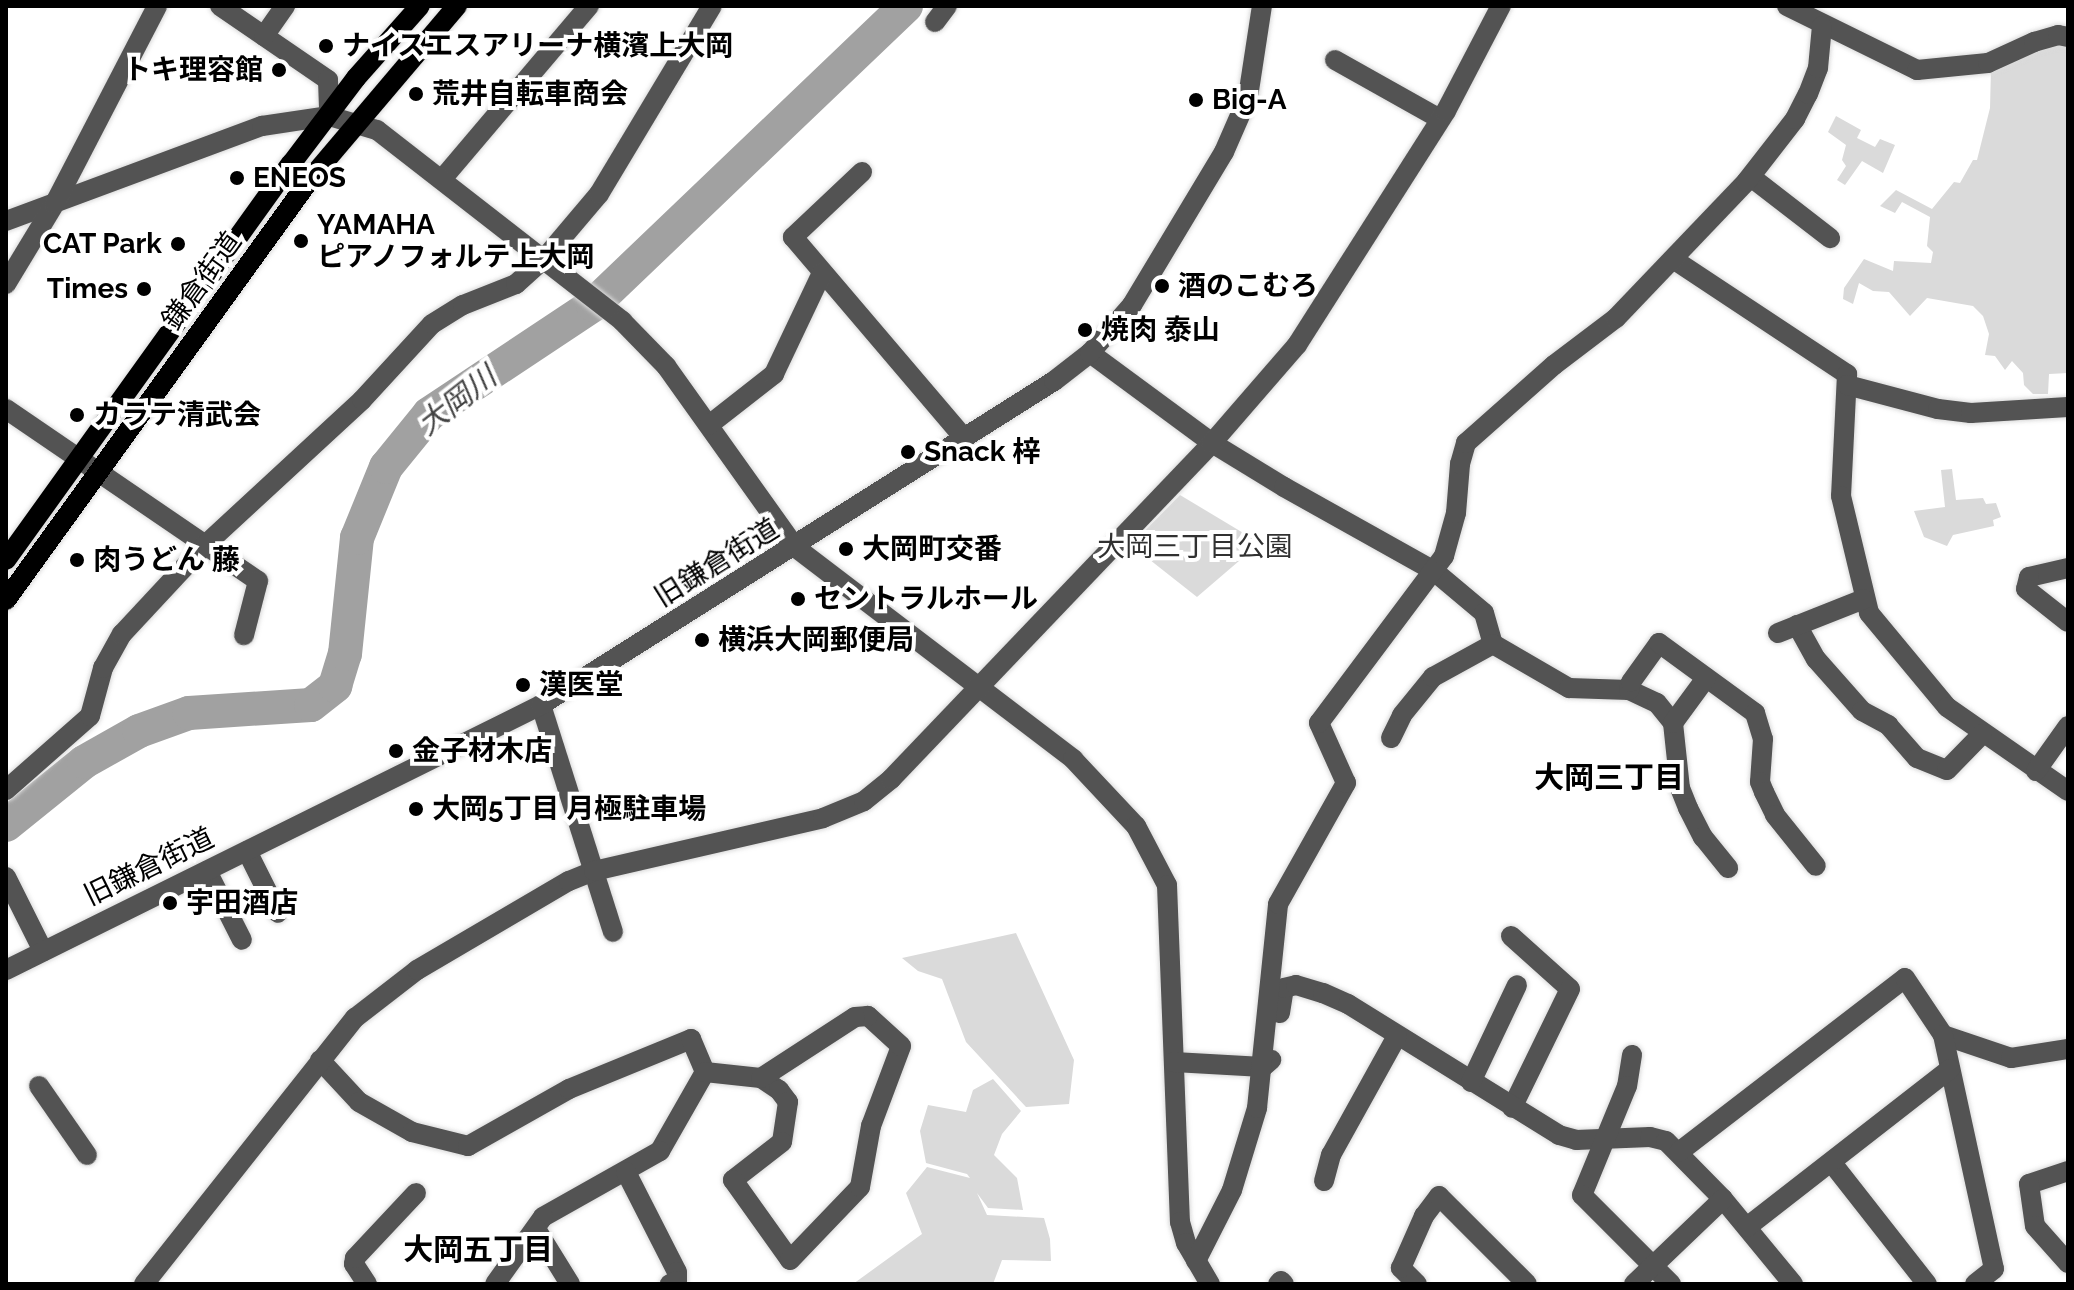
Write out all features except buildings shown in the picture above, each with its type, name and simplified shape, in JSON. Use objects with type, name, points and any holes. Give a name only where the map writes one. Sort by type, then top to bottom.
[{"type":"main road","name":"鎌倉街道","points":[[6,560],[356,78],[420,6]]},
{"type":"main road","name":"鎌倉街道","points":[[6,600],[311,178],[457,6]]},
{"type":"street","points":[[6,284],[55,203],[157,6]]},
{"type":"street","points":[[220,6],[328,80],[329,116]]},
{"type":"street","points":[[264,36],[285,6]]},
{"type":"street","points":[[443,178],[589,6]]},
{"type":"street","points":[[6,790],[90,716],[103,668],[122,634],[204,546],[341,421],[432,324],[463,305],[516,284],[544,259],[599,194],[712,6]]},
{"type":"street","name":"旧鎌倉街道","points":[[6,970],[541,705],[965,439],[1090,353],[1132,305],[1158,266],[1243,114],[1262,6]]},
{"type":"street","points":[[144,1284],[320,1060],[355,1018],[387,990],[487,927],[594,871],[823,818],[864,801],[891,779],[1212,443],[1297,345],[1440,119],[1501,6]]},
{"type":"street","points":[[1787,6],[1822,26],[1917,70],[1988,63],[2034,42],[2058,35],[2068,37]]},
{"type":"street","points":[[1196,1261],[1232,1190],[1257,1108],[1278,904],[1346,783],[1319,723],[1434,571],[1451,536],[1460,487],[1462,450],[1466,443],[1554,365],[1616,318],[1751,177],[1795,119],[1808,94],[1818,68],[1822,26]]},
{"type":"street","points":[[1335,60],[1440,119]]},
{"type":"street","points":[[6,221],[262,126],[329,116],[377,130],[443,178],[622,321],[666,366],[752,491],[795,547],[1073,759],[1129,815],[1167,885],[1180,1222],[1209,1283]]},
{"type":"street","points":[[862,172],[793,237],[965,439]]},
{"type":"street","points":[[1751,177],[1830,238]]},
{"type":"street","points":[[1673,259],[1841,367],[1847,374],[1841,496],[1869,613],[1947,707],[2068,791]]},
{"type":"street","points":[[709,425],[774,374],[822,273]]},
{"type":"street","points":[[1090,353],[1212,443],[1434,571],[1484,613],[1493,644],[1569,688],[1629,690],[1657,703],[1673,723]]},
{"type":"street","points":[[1847,385],[1938,409],[1971,413],[2068,407]]},
{"type":"street","points":[[6,409],[258,581],[244,635]]},
{"type":"street","points":[[2068,568],[2029,577],[2026,589],[2068,622]]},
{"type":"street","points":[[1864,599],[1788,629],[1862,711],[1888,725],[1917,758],[1947,770],[1982,734]]},
{"type":"street","points":[[1629,690],[1631,682],[1659,643],[1755,713],[1763,739],[1760,782],[1775,815],[1816,866]]},
{"type":"street","points":[[1391,738],[1402,715],[1433,677],[1493,644]]},
{"type":"street","points":[[1706,678],[1673,723],[1673,746],[1680,788],[1703,837],[1728,868]]},
{"type":"street","points":[[541,705],[613,932]]},
{"type":"street","points":[[2036,771],[2068,726]]},
{"type":"street","points":[[247,851],[278,913]]},
{"type":"street","points":[[207,871],[242,940]]},
{"type":"street","points":[[6,877],[43,951]]},
{"type":"street","points":[[1511,936],[1570,989],[1512,1108]]},
{"type":"street","points":[[1679,1152],[1905,978],[1943,1035],[1994,1269],[1975,1284]]},
{"type":"street","points":[[1174,1062],[1263,1067],[1271,1060],[1284,988],[1296,985],[1348,1004],[1559,1135],[1576,1140],[1650,1137],[1666,1141],[1723,1199],[1793,1284]]},
{"type":"street","points":[[1471,1082],[1517,985]]},
{"type":"street","points":[[705,1072],[761,1078],[779,1090],[788,1102],[782,1142],[733,1180],[790,1260],[860,1187],[871,1126],[901,1046],[868,1016],[855,1017],[761,1078]]},
{"type":"street","points":[[1943,1035],[2011,1058],[2068,1049]]},
{"type":"street","points":[[1324,1181],[1331,1155],[1397,1036]]},
{"type":"street","points":[[320,1060],[359,1102],[412,1132],[468,1146],[569,1089],[691,1039],[705,1072]]},
{"type":"street","points":[[1632,1055],[1627,1086],[1602,1140],[1582,1195],[1671,1284]]},
{"type":"street","points":[[1747,1227],[1950,1069]]},
{"type":"street","points":[[495,1284],[543,1217],[660,1151],[705,1072]]},
{"type":"street","points":[[39,1086],[87,1155]]},
{"type":"street","points":[[1832,1163],[1927,1284]]},
{"type":"street","points":[[2068,1171],[2029,1184],[2035,1226],[2068,1263]]},
{"type":"street","points":[[626,1172],[677,1272],[677,1281],[670,1284]]},
{"type":"street","points":[[367,1284],[354,1264],[355,1258],[416,1193]]},
{"type":"street","points":[[1417,1284],[1401,1268],[1424,1216],[1439,1196],[1527,1284]]},
{"type":"street","points":[[1634,1284],[1723,1199]]},
{"type":"street","points":[[536,1229],[570,1284]]},
{"type":"green space","points":[[2058,42],[2068,44],[2068,373],[2049,374],[2048,394],[2033,394],[2024,385],[2023,373],[2012,361],[2005,370],[1995,356],[1985,355],[1989,334],[1983,316],[1973,306],[1927,298],[1910,316],[1889,292],[1873,291],[1859,283],[1853,304],[1843,299],[1844,288],[1864,259],[1893,271],[1894,261],[1931,263],[1933,252],[1927,246],[1930,217],[1902,202],[1895,213],[1880,206],[1896,190],[1932,209],[1954,182],[1960,183],[1973,160],[1977,160],[1990,108],[1991,68]]},
{"type":"green space","points":[[1836,116],[1861,130],[1857,138],[1875,147],[1880,139],[1895,145],[1883,173],[1862,161],[1845,185],[1837,180],[1846,166],[1842,160],[1846,145],[1828,132]]},
{"type":"green space","points":[[1952,469],[1956,500],[1983,498],[1986,504],[1996,503],[2001,517],[1993,520],[1994,526],[1953,535],[1947,546],[1924,537],[1914,511],[1945,507],[1941,470]]},
{"type":"green space","name":"大岡三丁目公園","points":[[1180,495],[1260,543],[1197,597],[1131,545]]},
{"type":"green space","points":[[1016,933],[1074,1060],[1069,1104],[1026,1107],[966,1042],[942,979],[918,971],[902,958]]},
{"type":"green space","points":[[993,1079],[1021,1111],[1002,1134],[994,1155],[1017,1178],[1023,1210],[988,1208],[977,1193],[987,1215],[1044,1218],[1050,1239],[1051,1261],[1002,1260],[993,1284],[853,1284],[922,1234],[906,1193],[927,1167],[970,1178],[967,1174],[926,1163],[920,1131],[928,1105],[966,1112],[973,1090]]},
{"type":"waterway","name":"大岡川","points":[[6,825],[84,762],[139,731],[189,713],[311,705],[335,686],[345,654],[357,538],[386,467],[429,414],[593,305],[906,6]]},
{"type":"place","name":"ナイスエスアリーナ横濱上大岡","points":[[326,46]]},
{"type":"place","name":"トキ理容館","points":[[279,70]]},
{"type":"place","name":"荒井自転車商会","points":[[416,94]]},
{"type":"place","name":"Big-A","points":[[1196,100]]},
{"type":"place","name":"ENEOS","points":[[237,178]]},
{"type":"place","name":"YAMAHA ピアノフォルテ上大岡","points":[[301,241]]},
{"type":"place","name":"CAT Park","points":[[178,244]]},
{"type":"place","name":"酒のこむろ","points":[[1162,286]]},
{"type":"place","name":"Times","points":[[144,289]]},
{"type":"place","name":"焼肉 泰山","points":[[1085,330]]},
{"type":"place","name":"カラテ清武会","points":[[77,415]]},
{"type":"place","name":"Snack 梓","points":[[908,452]]},
{"type":"place","name":"大岡町交番","points":[[846,549]]},
{"type":"place","name":"肉うどん 藤","points":[[77,560]]},
{"type":"place","name":"セントラルホール","points":[[798,599]]},
{"type":"place","name":"横浜大岡郵便局","points":[[702,640]]},
{"type":"place","name":"漢医堂","points":[[523,685]]},
{"type":"place","name":"金子材木店","points":[[396,751]]},
{"type":"place","name":"大岡5丁目 月極駐車場","points":[[416,809]]},
{"type":"place","name":"宇田酒店","points":[[170,903]]},
{"type":"district","name":"大岡三丁目","points":[[1609,778]]},
{"type":"district","name":"大岡五丁目","points":[[478,1250]]}]
